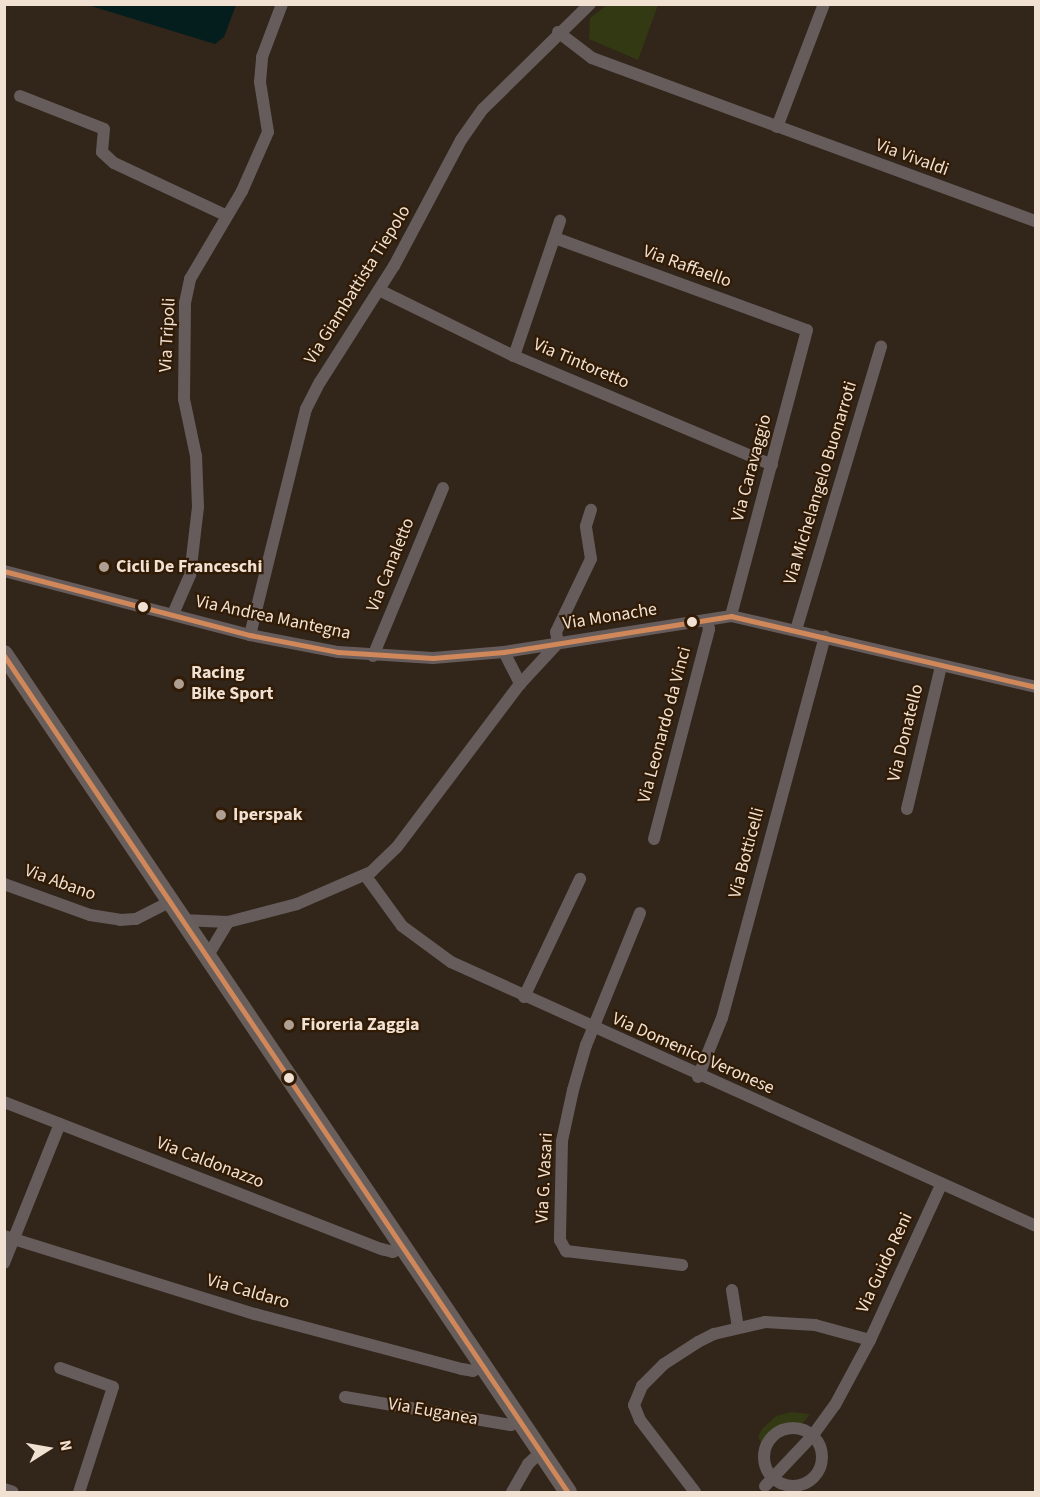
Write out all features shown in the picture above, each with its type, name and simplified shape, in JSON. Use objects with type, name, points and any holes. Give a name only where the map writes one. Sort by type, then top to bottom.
[{"type":"street","name":"Via Tripoli","points":[[173,614],[190,575],[198,507],[196,456],[184,399],[185,303],[190,279],[225,215],[242,191],[268,132],[260,82],[262,57],[282,4]]},
{"type":"street","name":"Via Giambattista Tiepolo","points":[[250,635],[306,409],[379,290],[466,132],[483,109],[590,4]]},
{"type":"street","points":[[777,127],[824,4]]},
{"type":"street","name":"Via Vivaldi","points":[[558,33],[592,58],[1035,221]]},
{"type":"street","points":[[20,96],[104,129],[102,152],[114,163],[225,215]]},
{"type":"street","points":[[514,356],[560,220]]},
{"type":"street","name":"Via Raffaello","points":[[555,238],[807,330]]},
{"type":"street","name":"Via Tintoretto","points":[[379,290],[514,356],[772,465]]},
{"type":"street","name":"Via Caravaggio","points":[[731,616],[807,330]]},
{"type":"street","name":"Via Michelangelo Buonarroti","points":[[796,630],[881,346]]},
{"type":"street","name":"Via Canaletto","points":[[373,656],[443,488]]},
{"type":"street","points":[[558,643],[556,632],[591,559],[586,525],[591,510]]},
{"type":"street","name":"Via Andrea Mantegna","points":[[4,571],[250,635],[373,656],[433,658],[504,652],[558,643]]},
{"type":"street","name":"Via Andrea Mantegna","points":[[4,580],[19,576]]},
{"type":"street","name":"Via Monache","points":[[182,920],[228,922],[297,904],[365,875],[397,847],[520,684],[558,643],[731,616],[1035,687]]},
{"type":"street","name":"Via Leonardo da Vinci","points":[[654,838],[709,629],[707,621]]},
{"type":"street","name":"Via Botticelli","points":[[698,1077],[722,1018],[825,637]]},
{"type":"street","points":[[504,652],[520,684]]},
{"type":"street","name":"Via Euganea","points":[[4,654],[567,1492]]},
{"type":"street","name":"Via Donatello","points":[[907,809],[941,666]]},
{"type":"street","name":"Via Domenico Veronese","points":[[365,875],[402,926],[435,953],[524,997],[698,1077],[1035,1226]]},
{"type":"street","points":[[524,997],[580,879]]},
{"type":"street","name":"Via Abano","points":[[4,884],[90,915],[120,920],[136,919],[170,902]]},
{"type":"street","points":[[593,1029],[640,913]]},
{"type":"street","points":[[207,957],[228,922]]},
{"type":"street","name":"Via G. Vasari","points":[[593,1029],[562,1141],[560,1240],[566,1251],[682,1265]]},
{"type":"street","name":"Via Caldonazzo","points":[[4,1102],[382,1249],[393,1252],[402,1248]]},
{"type":"street","points":[[4,1263],[9,1238],[60,1124]]},
{"type":"street","name":"Via Guido Reni","points":[[695,1492],[640,1420],[636,1396],[664,1364],[714,1334],[738,1327],[765,1322],[794,1322],[870,1340],[941,1185]]},
{"type":"street","name":"Via Caldaro","points":[[9,1238],[255,1314],[462,1369],[473,1371],[482,1365]]},
{"type":"street","points":[[732,1290],[738,1327]]},
{"type":"street","points":[[768,1481],[813,1436],[843,1392],[870,1340]]},
{"type":"street","points":[[60,1368],[113,1388],[80,1492]]},
{"type":"street","name":"Via Euganea","points":[[345,1397],[511,1425],[519,1421]]},
{"type":"street","points":[[795,1428],[813,1436],[822,1452],[814,1478],[798,1486],[768,1481],[764,1459],[769,1440],[785,1429],[795,1428]]},
{"type":"street","points":[[512,1492],[528,1464],[540,1453]]},
{"type":"street","points":[[4,1489],[14,1492]]},
{"type":"green space","points":[[607,5],[658,5],[638,60],[589,39],[590,18]]},
{"type":"green space","points":[[790,1412],[810,1414],[802,1424],[793,1423],[773,1431],[763,1446],[758,1437],[762,1429],[776,1416]]},
{"type":"water","points":[[88,5],[236,5],[224,37],[215,44]]},
{"type":"transit line","points":[[4,571],[250,635],[338,652],[433,658],[504,652],[731,616],[1036,687]]},
{"type":"transit line","points":[[4,655],[568,1492]]},
{"type":"place","name":"Cicli De Franceschi","points":[[104,567]]},
{"type":"place","name":"Racing Bike Sport","points":[[179,684]]},
{"type":"place","name":"Iperspak","points":[[221,815]]},
{"type":"place","name":"Fioreria Zaggia","points":[[289,1025]]}]
